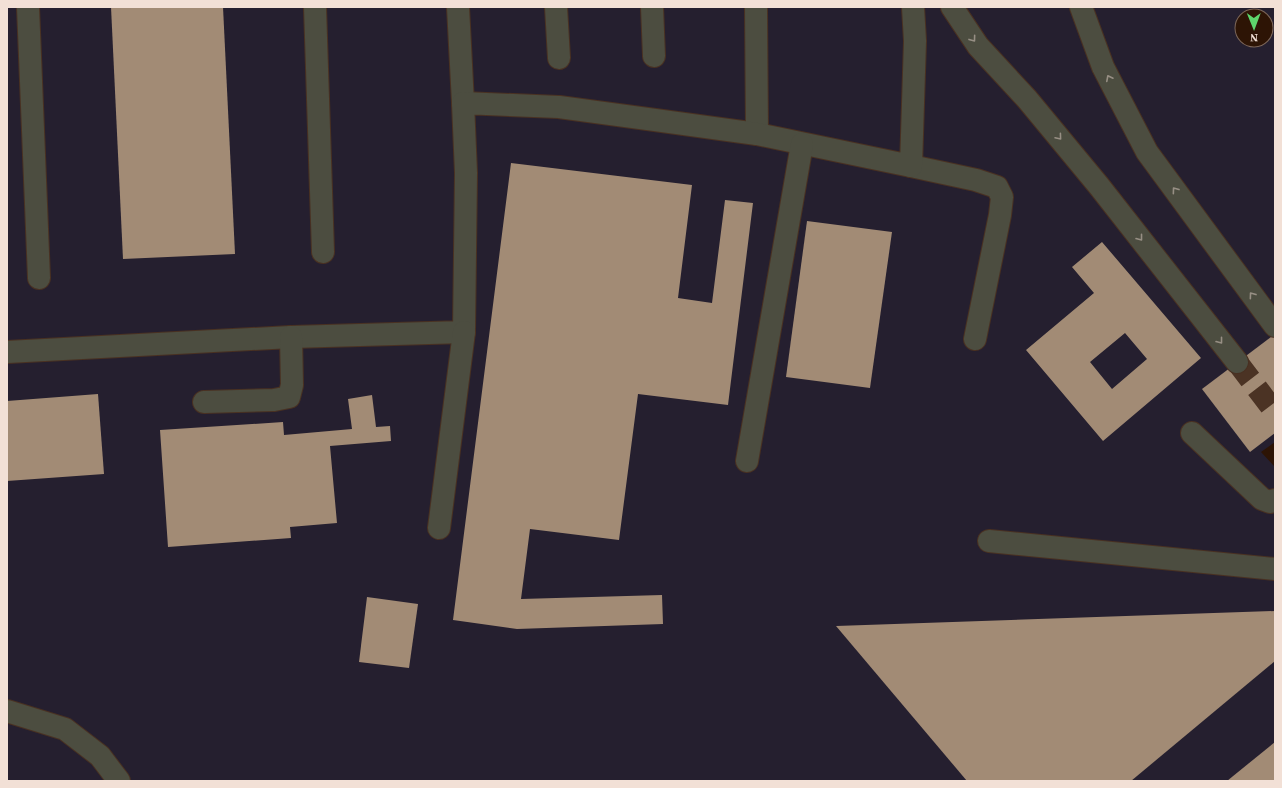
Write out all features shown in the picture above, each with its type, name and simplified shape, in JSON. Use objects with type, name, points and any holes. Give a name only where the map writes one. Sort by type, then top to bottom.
[{"type":"street","points":[[28,7],[39,278]]},
{"type":"street","points":[[315,7],[323,252]]},
{"type":"street","points":[[439,528],[464,332],[466,172],[458,7]]},
{"type":"street","points":[[556,7],[559,58]]},
{"type":"street","points":[[652,7],[654,56]]},
{"type":"street","points":[[756,7],[757,134]]},
{"type":"street","points":[[911,166],[915,41],[913,7]]},
{"type":"street","points":[[952,7],[978,46],[1027,99],[1099,186],[1237,362]]},
{"type":"street","points":[[1081,7],[1103,67],[1147,152],[1275,326]]},
{"type":"street","points":[[463,103],[559,107],[757,134],[911,166],[990,184],[997,187],[1002,197],[1000,215],[975,339]]},
{"type":"street","points":[[748,461],[802,144]]},
{"type":"street","points":[[7,352],[291,337],[464,332]]},
{"type":"street","points":[[204,402],[274,400],[289,397],[292,385],[291,337]]},
{"type":"street","points":[[1192,433],[1262,499],[1270,502],[1275,500]]},
{"type":"street","points":[[989,541],[1275,569]]},
{"type":"street","points":[[7,711],[65,729],[100,756],[119,781]]},
{"type":"shaded area","points":[[7,7],[1275,7],[1275,442],[1261,452],[1275,467],[1275,781],[7,781]]},
{"type":"building","points":[[111,7],[223,7],[235,254],[123,259]]},
{"type":"building","points":[[511,163],[692,185],[678,298],[712,303],[725,200],[753,203],[728,405],[638,394],[619,540],[530,529],[521,599],[662,595],[663,624],[517,629],[453,620]]},
{"type":"building","points":[[807,221],[892,232],[870,388],[786,377]]},
{"type":"building","points":[[1102,242],[1201,358],[1103,441],[1026,350],[1094,293],[1072,267]],"holes":[[[1125,333],[1147,359],[1112,389],[1090,362]]]},
{"type":"building","points":[[1275,334],[1275,433],[1250,452],[1202,389]]},
{"type":"building","points":[[98,394],[104,474],[7,481],[7,401]]},
{"type":"building","points":[[372,395],[376,427],[390,426],[391,441],[330,446],[337,523],[290,527],[291,538],[168,547],[160,430],[283,422],[284,435],[352,429],[348,399]]},
{"type":"building","points":[[367,597],[418,604],[409,668],[359,662]]},
{"type":"building","points":[[1275,611],[1275,661],[1131,781],[967,781],[836,626]]},
{"type":"building","points":[[1275,742],[1275,781],[1227,781]]},
{"type":"tunnel","points":[[1237,362],[1275,412]]}]
